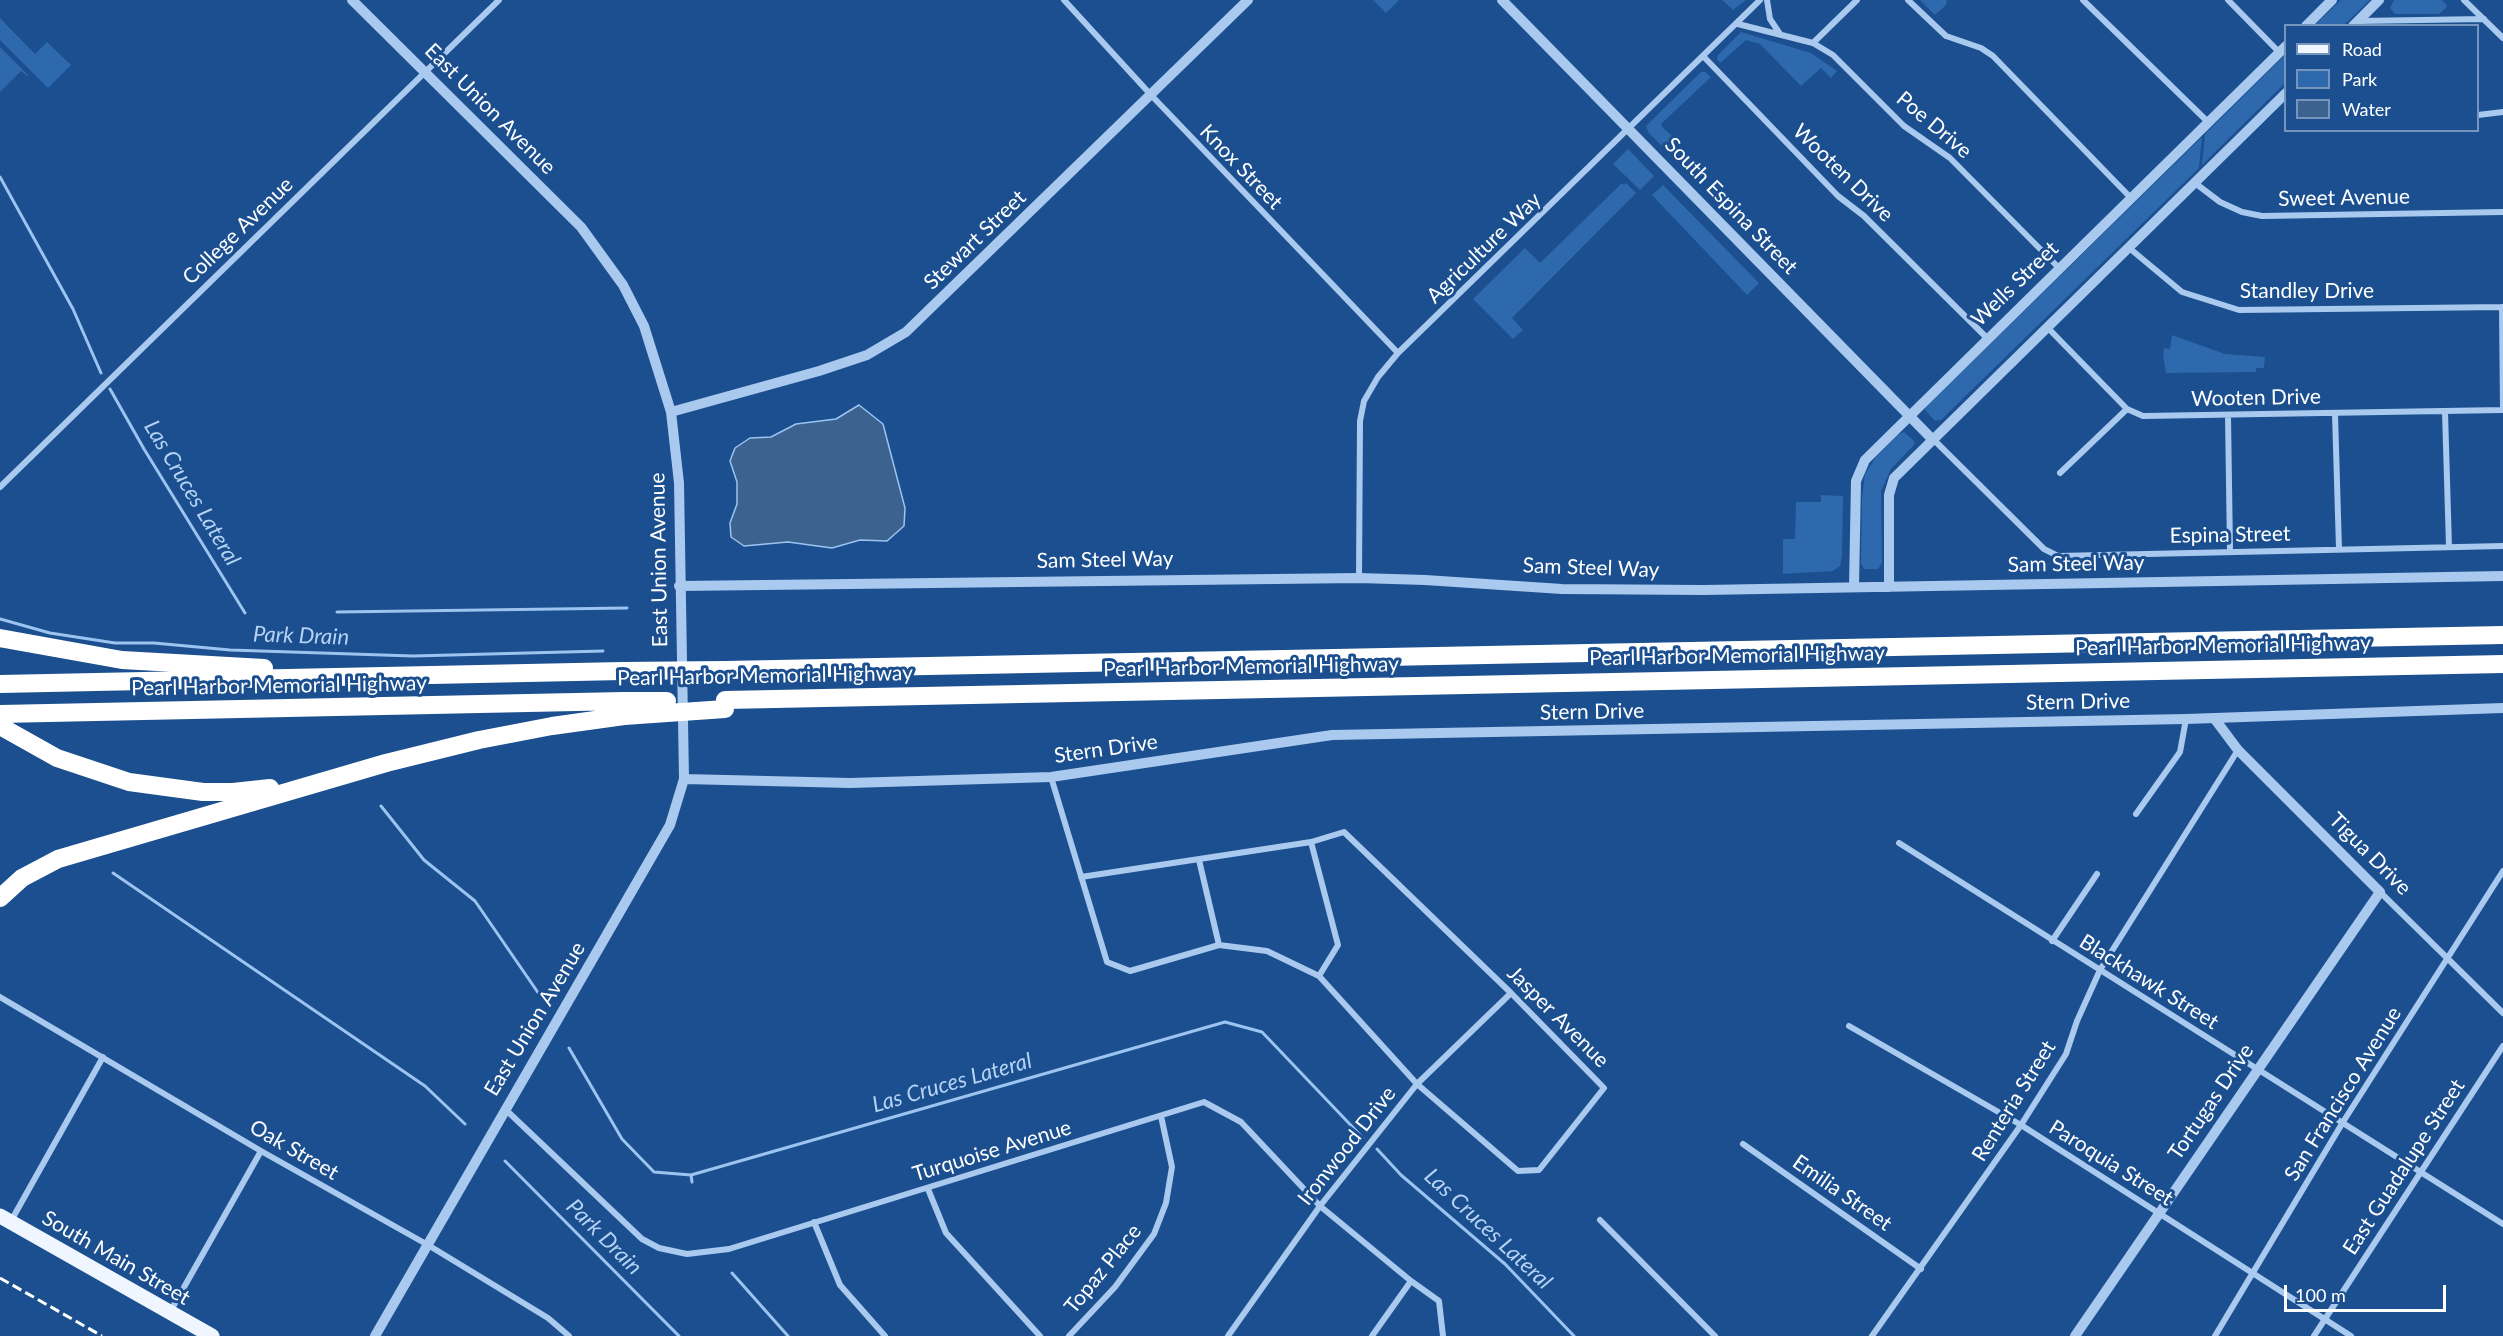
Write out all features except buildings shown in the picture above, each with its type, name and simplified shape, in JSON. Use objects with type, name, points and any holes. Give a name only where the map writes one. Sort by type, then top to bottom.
[{"type":"highway","name":"Pearl Harbor Memorial Highway","points":[[0,684],[2503,635]]},
{"type":"highway","points":[[0,638],[73,653],[150,663],[437,676]]},
{"type":"highway","name":"Pearl Harbor Memorial Highway","points":[[0,714],[624,709],[1000,695],[2503,664]]},
{"type":"highway","points":[[0,726],[57,758],[105,776],[152,787],[203,792],[260,790],[624,709]]},
{"type":"highway","points":[[0,898],[22,878],[58,859],[386,763]]},
{"type":"main road","name":"South Main Street","points":[[5,1219],[212,1336]]},
{"type":"street","name":"East Union Avenue","points":[[352,0],[582,227],[611,266],[644,326],[670,412],[679,483],[684,779],[670,825],[375,1336]]},
{"type":"street","name":"College Avenue","points":[[0,487],[172,317],[265,231],[424,71],[499,0]]},
{"type":"street","name":"Knox Street","points":[[1064,0],[1151,95],[1398,353]]},
{"type":"street","name":"Stewart Street","points":[[670,412],[819,371],[867,355],[887,344],[926,314],[1248,0]]},
{"type":"street","name":"South Espina Street","points":[[1502,0],[1932,439]]},
{"type":"street","name":"Agriculture Way","points":[[1359,578],[1362,411],[1372,385],[1398,353],[1760,0]]},
{"type":"street","points":[[1767,0],[1770,19],[1780,35]]},
{"type":"street","points":[[1813,44],[1857,0]]},
{"type":"street","points":[[1908,0],[1946,36],[1981,48],[1993,56],[2130,197]]},
{"type":"street","points":[[2083,0],[2208,122]]},
{"type":"street","points":[[2228,0],[2282,48]]},
{"type":"street","points":[[2308,24],[2332,0]]},
{"type":"street","points":[[2355,23],[2379,0]]},
{"type":"street","points":[[2464,0],[2503,38]]},
{"type":"street","points":[[2355,23],[2484,19]]},
{"type":"street","name":"Poe Drive","points":[[1737,24],[1813,44],[1842,62],[1912,132],[1942,150],[2059,268]]},
{"type":"street","name":"Wells Street","points":[[1854,587],[1856,488],[1858,473],[1871,453],[2282,48]]},
{"type":"street","name":"Wooten Drive","points":[[1703,56],[1838,196],[1864,216],[1987,338]]},
{"type":"street","points":[[1889,587],[1890,486],[1903,468],[2284,95]]},
{"type":"street","points":[[2479,116],[2503,112]]},
{"type":"street","name":"Sweet Avenue","points":[[2195,183],[2220,202],[2242,212],[2262,216],[2503,212]]},
{"type":"street","name":"Standley Drive","points":[[2128,247],[2182,292],[2239,310],[2502,307]]},
{"type":"street","points":[[2502,307],[2503,410]]},
{"type":"street","points":[[2047,327],[2127,409],[2060,473]]},
{"type":"street","name":"Wooten Drive","points":[[2127,409],[2143,416],[2503,410]]},
{"type":"street","points":[[2445,412],[2449,547]]},
{"type":"street","points":[[2335,414],[2339,549]]},
{"type":"street","points":[[2228,416],[2230,550]]},
{"type":"street","name":"Espina Street","points":[[1932,439],[2050,554],[2058,556],[2230,550],[2503,546]]},
{"type":"street","name":"Sam Steel Way","points":[[679,586],[1359,578],[1435,580],[1562,590],[1889,587],[2503,576]]},
{"type":"street","name":"Stern Drive","points":[[684,779],[850,783],[1051,777],[1332,735],[2186,719],[2503,708]]},
{"type":"street","name":"Tigua Drive","points":[[2214,718],[2238,750],[2446,959],[2503,1013]]},
{"type":"street","points":[[2136,814],[2180,752],[2186,719]]},
{"type":"street","name":"Renteria Street","points":[[1872,1336],[2021,1125],[2066,1054],[2077,1021],[2100,970],[2238,750]]},
{"type":"street","name":"Jasper Avenue","points":[[1051,777],[1107,962],[1130,971],[1219,945],[1267,951],[1319,976],[1417,1083],[1518,1170],[1539,1170],[1604,1088],[1511,993],[1344,832],[1311,842],[1081,876]]},
{"type":"street","points":[[1311,842],[1338,945],[1319,976]]},
{"type":"street","name":"Blackhawk Street","points":[[1899,843],[2503,1224]]},
{"type":"street","points":[[1199,860],[1219,945]]},
{"type":"street","name":"San Francisco Avenue","points":[[2215,1336],[2343,1122],[2503,871]]},
{"type":"street","points":[[2052,941],[2097,874]]},
{"type":"street","name":"Tortugas Drive","points":[[2076,1336],[2380,892]]},
{"type":"street","name":"Ironwood Drive","points":[[1228,1336],[1320,1206],[1417,1083],[1511,993]]},
{"type":"street","name":"Oak Street","points":[[0,997],[261,1151],[428,1245],[549,1318],[569,1336]]},
{"type":"street","name":"Paroquia Street","points":[[1849,1026],[2021,1125],[2351,1336]]},
{"type":"street","name":"East Guadalupe Street","points":[[2314,1336],[2503,1046]]},
{"type":"street","points":[[5,1219],[103,1057]]},
{"type":"street","name":"Turquoise Avenue","points":[[505,1109],[602,1204],[642,1239],[659,1248],[687,1254],[729,1249],[1204,1102],[1241,1122],[1320,1206],[1411,1281],[1439,1301],[1443,1336]]},
{"type":"street","name":"Topaz Place","points":[[1070,1336],[1115,1287],[1154,1234],[1166,1203],[1172,1167],[1161,1116]]},
{"type":"street","name":"Emilia Street","points":[[1743,1144],[1921,1269]]},
{"type":"street","points":[[169,1313],[261,1151]]},
{"type":"street","points":[[928,1189],[946,1233],[1040,1336]]},
{"type":"street","points":[[1600,1220],[1715,1336]]},
{"type":"street","points":[[813,1222],[840,1285],[885,1336]]},
{"type":"street","points":[[1372,1336],[1411,1281]]},
{"type":"green space","points":[[1373,0],[1399,0],[1386,13]]},
{"type":"green space","points":[[1722,0],[1746,0],[1733,10]]},
{"type":"green space","points":[[1920,0],[1947,0],[1946,5],[1935,15]]},
{"type":"green space","points":[[2341,0],[2370,0],[2345,24],[2316,24]]},
{"type":"green space","points":[[2394,0],[2442,0],[2447,5],[2439,14],[2395,14],[2390,8]]},
{"type":"green space","points":[[0,18],[35,54],[47,42],[71,65],[48,88],[0,40]]},
{"type":"green space","points":[[1741,32],[1811,53],[1837,71],[1831,78],[1821,68],[1801,86],[1760,44],[1746,40],[1720,63],[1717,59],[1718,55]]},
{"type":"green space","points":[[0,47],[28,75],[21,71],[0,92]]},
{"type":"green space","points":[[2284,56],[2284,84],[2202,165],[2205,134]]},
{"type":"green space","points":[[1701,72],[1711,77],[1661,124],[1679,142],[1668,152],[1648,132],[1646,126]]},
{"type":"green space","points":[[2202,137],[2199,168],[1941,420],[1935,421],[1925,410],[1926,407]]},
{"type":"green space","points":[[1628,149],[1654,176],[1640,190],[1613,164]]},
{"type":"green space","points":[[1622,183],[1624,185],[1626,183],[1636,193],[1512,318],[1523,330],[1513,339],[1473,299],[1525,248],[1540,263]]},
{"type":"green space","points":[[1663,185],[1759,283],[1747,295],[1652,195]]},
{"type":"green space","points":[[2172,335],[2225,354],[2265,357],[2264,368],[2256,368],[2256,372],[2166,373],[2164,348],[2170,349]]},
{"type":"green space","points":[[1904,432],[1915,442],[1914,445],[1891,469],[1881,491],[1882,563],[1878,569],[1864,569],[1861,563],[1862,497],[1865,474],[1876,457],[1899,434]]},
{"type":"green space","points":[[1821,495],[1843,496],[1840,566],[1833,571],[1783,574],[1783,539],[1795,539],[1796,502],[1821,502]]},
{"type":"water","points":[[859,405],[883,424],[905,508],[904,526],[887,541],[860,540],[832,548],[788,542],[744,546],[731,537],[730,523],[737,504],[737,482],[730,461],[735,448],[750,438],[771,437],[796,424],[836,419]]},
{"type":"waterway","name":"Las Cruces Lateral","points":[[0,177],[73,309],[101,373]]},
{"type":"waterway","name":"Las Cruces Lateral","points":[[110,389],[144,449],[245,613]]},
{"type":"waterway","points":[[337,612],[627,608]]},
{"type":"waterway","name":"Park Drain","points":[[0,619],[50,633],[115,643],[154,643],[230,650],[413,656],[603,651]]},
{"type":"waterway","name":"Las Cruces Lateral","points":[[381,806],[424,860],[475,901],[539,994]]},
{"type":"waterway","name":"Park Drain","points":[[113,873],[425,1086],[465,1124]]},
{"type":"waterway","name":"Las Cruces Lateral","points":[[569,1048],[622,1139],[654,1172],[691,1175],[1225,1022],[1262,1032],[1363,1138]]},
{"type":"waterway","name":"Las Cruces Lateral","points":[[1377,1149],[1401,1175],[1505,1264],[1574,1336]]},
{"type":"waterway","name":"Park Drain","points":[[505,1161],[679,1336]]},
{"type":"waterway","name":"Las Cruces Lateral","points":[[691,1175],[692,1182]]},
{"type":"waterway","points":[[732,1273],[788,1336]]},
{"type":"railway","points":[[0,1278],[102,1336]]}]
